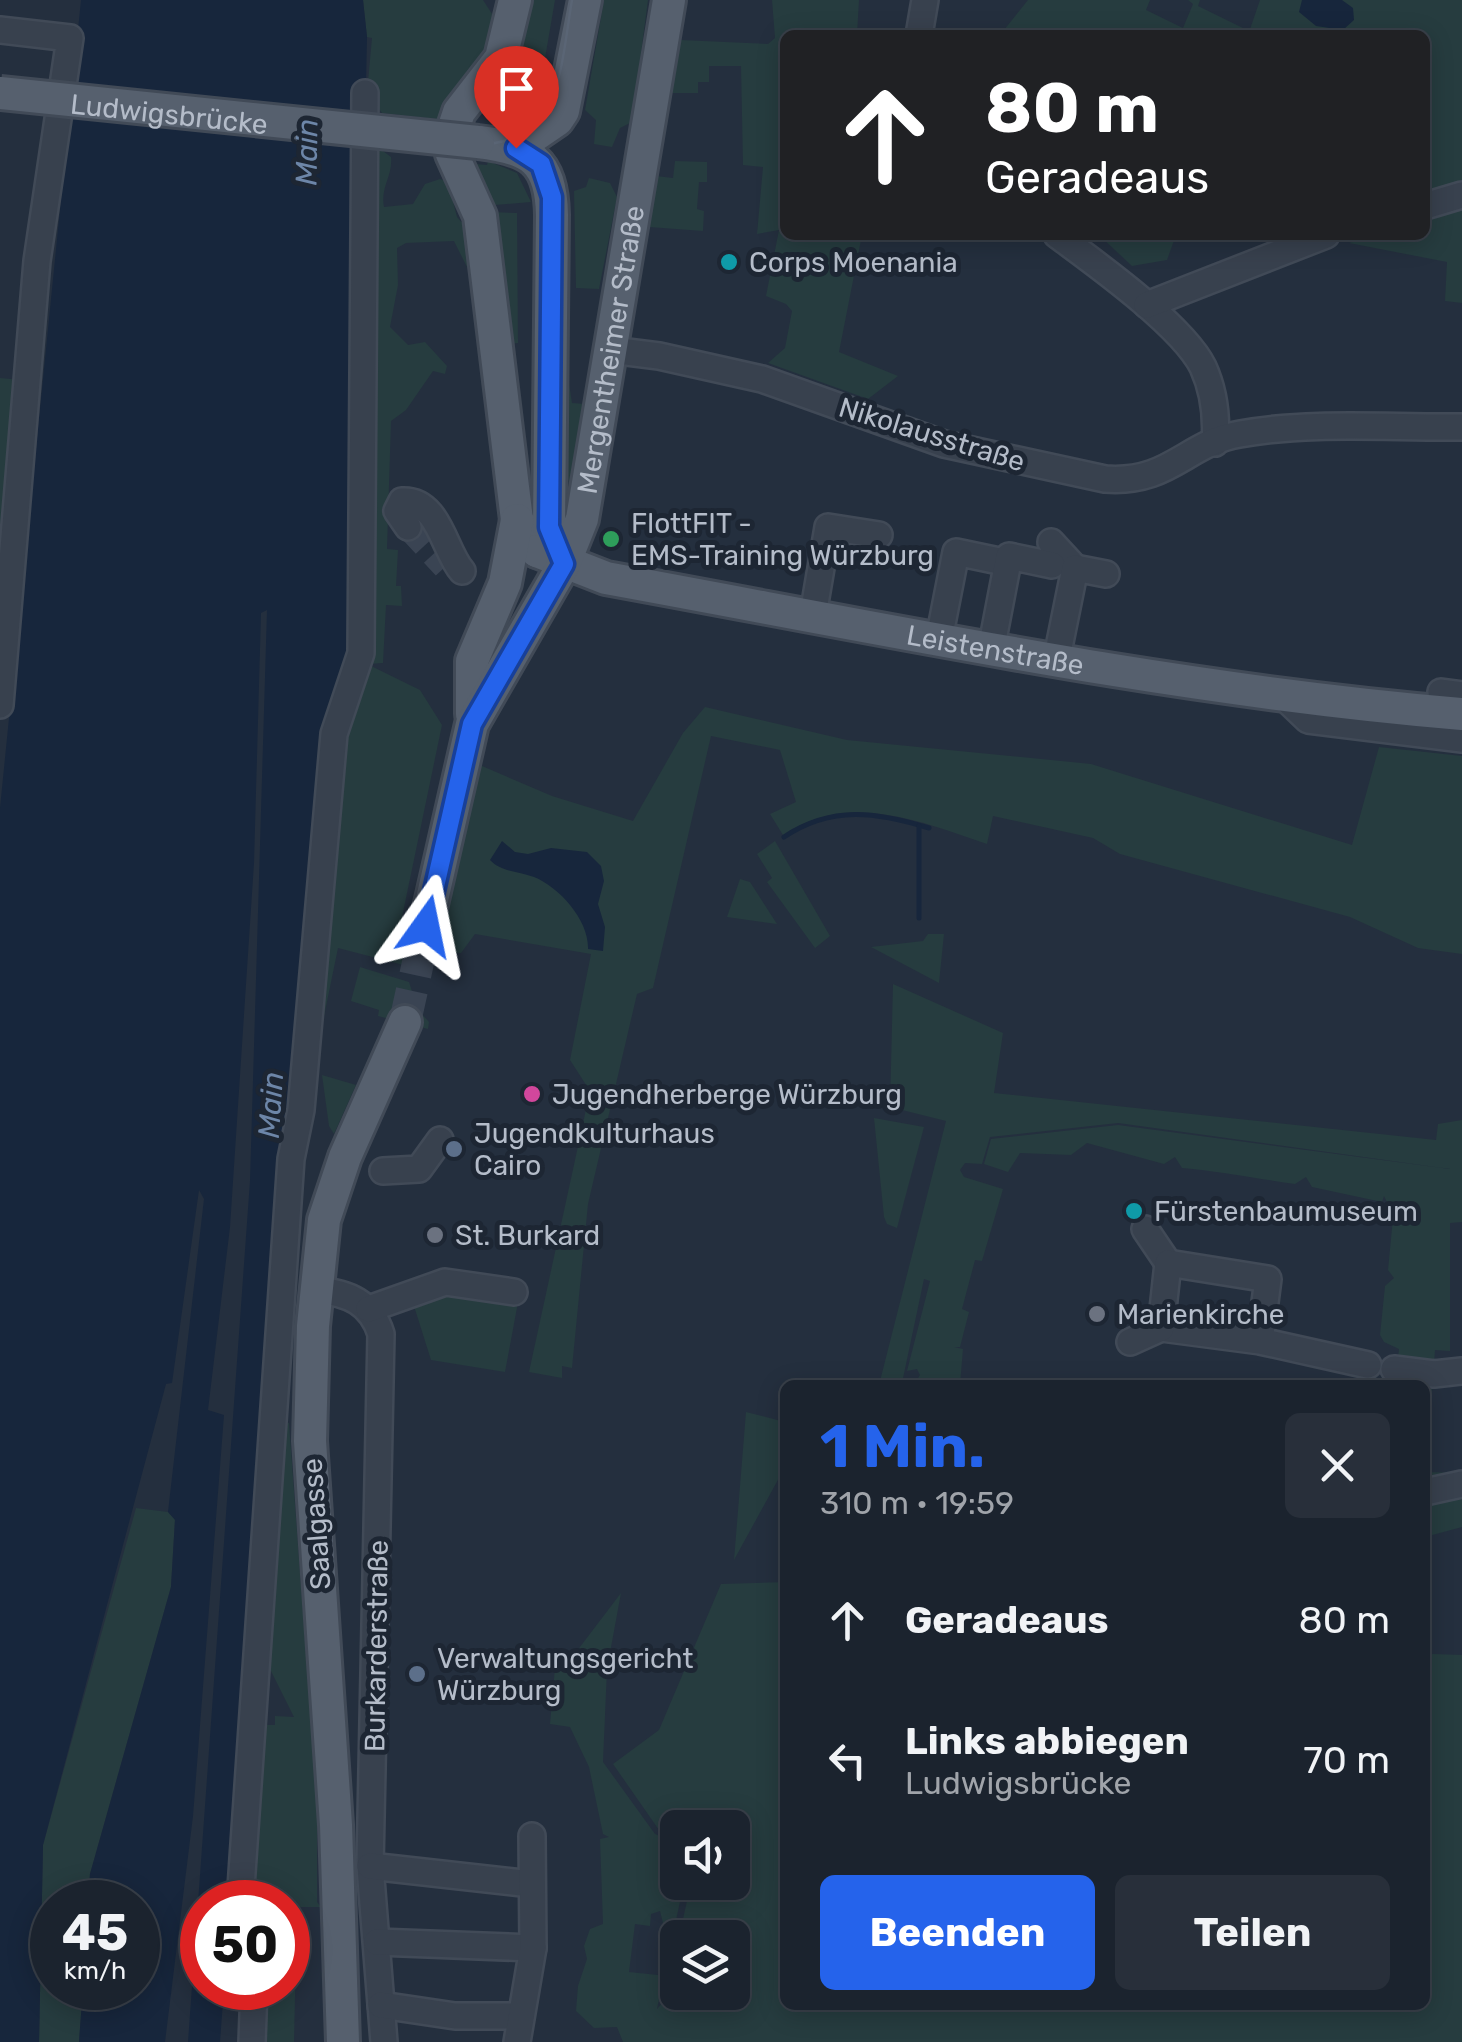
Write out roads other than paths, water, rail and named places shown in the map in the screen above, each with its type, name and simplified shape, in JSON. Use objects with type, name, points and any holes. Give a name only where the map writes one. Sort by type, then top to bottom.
[{"type":"main road","points":[[426,926],[475,704],[472,661],[507,577],[542,541],[552,197],[541,164],[516,148],[557,120],[562,110],[585,0]]},
{"type":"main road","name":"Mergentheimer Straße","points":[[475,704],[542,541],[582,519],[669,0]]},
{"type":"main road","points":[[508,5],[501,58],[459,112],[450,136],[452,154],[480,216],[542,541]]},
{"type":"main road","name":"Ludwigsbrücke","points":[[0,93],[516,148]]},
{"type":"main road","name":"Leistenstraße","points":[[542,541],[606,578],[663,597],[814,615],[1056,662],[1285,698],[1455,700]]},
{"type":"main road","name":"Saalgasse","points":[[343,2042],[337,1842],[310,1441],[317,1290],[324,1220],[344,1157],[405,1022]]},
{"type":"street","points":[[920,30],[925,0]]},
{"type":"street","points":[[0,30],[70,38],[37,261],[0,705]]},
{"type":"street","points":[[241,1880],[290,1159],[301,1110],[334,734],[361,653],[365,93]]},
{"type":"street","points":[[1430,205],[1462,195]]},
{"type":"street","points":[[1063,240],[1147,305],[1202,364],[1215,404],[1214,443]]},
{"type":"street","points":[[1147,305],[1313,240]]},
{"type":"street","name":"Nikolausstraße","points":[[610,350],[660,356],[762,379],[944,444],[1131,481],[1160,473],[1236,434],[1462,427]]},
{"type":"street","points":[[408,526],[397,511],[402,501],[411,500],[426,511],[450,543],[453,569],[491,571],[507,577]]},
{"type":"street","points":[[814,615],[828,527],[878,535]]},
{"type":"street","points":[[939,640],[956,552],[999,560]]},
{"type":"street","points":[[991,650],[1010,556],[1060,558],[1106,574]]},
{"type":"street","points":[[1056,662],[1060,558]]},
{"type":"street","points":[[1285,698],[1308,720],[1462,738]]},
{"type":"street","points":[[383,1171],[419,1169],[440,1140]]},
{"type":"street","points":[[1145,1229],[1168,1263],[1160,1328]]},
{"type":"street","points":[[1168,1263],[1268,1279],[1260,1342]]},
{"type":"street","points":[[317,1290],[354,1298],[370,1309],[445,1282],[514,1292]]},
{"type":"street","name":"Burkarderstraße","points":[[370,1309],[381,1334],[370,1866],[384,2042]]},
{"type":"street","points":[[1130,1342],[1160,1328],[1260,1342],[1368,1364]]},
{"type":"street","points":[[1394,1369],[1434,1374],[1462,1370]]},
{"type":"street","points":[[1430,1491],[1462,1484]]},
{"type":"street","points":[[517,2042],[534,1948],[532,1836]]},
{"type":"street","points":[[370,1866],[531,1884]]},
{"type":"street","points":[[377,1942],[534,1948]]},
{"type":"street","points":[[380,2005],[456,2016],[521,2016]]},
{"type":"street","points":[[252,2042],[253,2010]]},
{"type":"water","name":"Main","points":[[81,0],[363,0],[367,37],[354,659],[328,734],[233,1880],[200,1880],[250,1181],[267,610],[261,613],[254,863],[230,1227],[208,1410],[224,1415],[193,1816],[185,1880],[180,1880],[180,1921],[165,2042],[79,2042],[81,2010],[160,2010],[160,1880],[90,1880],[171,1587],[175,1520],[168,1512],[204,1199],[199,1190],[172,1383],[166,1384],[43,1845],[42,1880],[30,1880],[30,2010],[40,2010],[39,2042],[0,2042],[0,808]]},
{"type":"water","points":[[1302,0],[1342,0],[1353,8],[1354,20],[1343,30],[1316,26],[1299,12]]},
{"type":"water","points":[[502,841],[515,852],[528,854],[551,848],[587,852],[601,866],[604,881],[598,904],[605,927],[603,951],[588,949],[578,916],[553,888],[490,860]]},
{"type":"water","points":[[190,2010],[222,2010],[220,2042],[188,2042]]},
{"type":"waterway","points":[[784,837],[820,820],[855,814],[929,828]]},
{"type":"waterway","points":[[919,826],[919,918]]},
{"type":"tunnel","points":[[408,527],[445,567]]},
{"type":"tunnel","points":[[405,1022],[426,926]]},
{"type":"tram line","points":[[0,96],[461,145],[494,143],[519,135],[537,121],[550,103],[558,81],[572,0]]},
{"type":"place","name":"Corps Moenania","points":[[729,262]]},
{"type":"place","name":"FlottFIT - EMS-Training Würzburg","points":[[611,539]]},
{"type":"place","name":"Jugendherberge Würzburg","points":[[532,1094]]},
{"type":"place","name":"Jugendkulturhaus Cairo","points":[[454,1149]]},
{"type":"place","name":"Fürstenbaumuseum","points":[[1134,1211]]},
{"type":"place","name":"St. Burkard","points":[[435,1235]]},
{"type":"place","name":"Marienkirche","points":[[1097,1314]]},
{"type":"place","name":"Verwaltungsgericht Würzburg","points":[[417,1674]]}]
